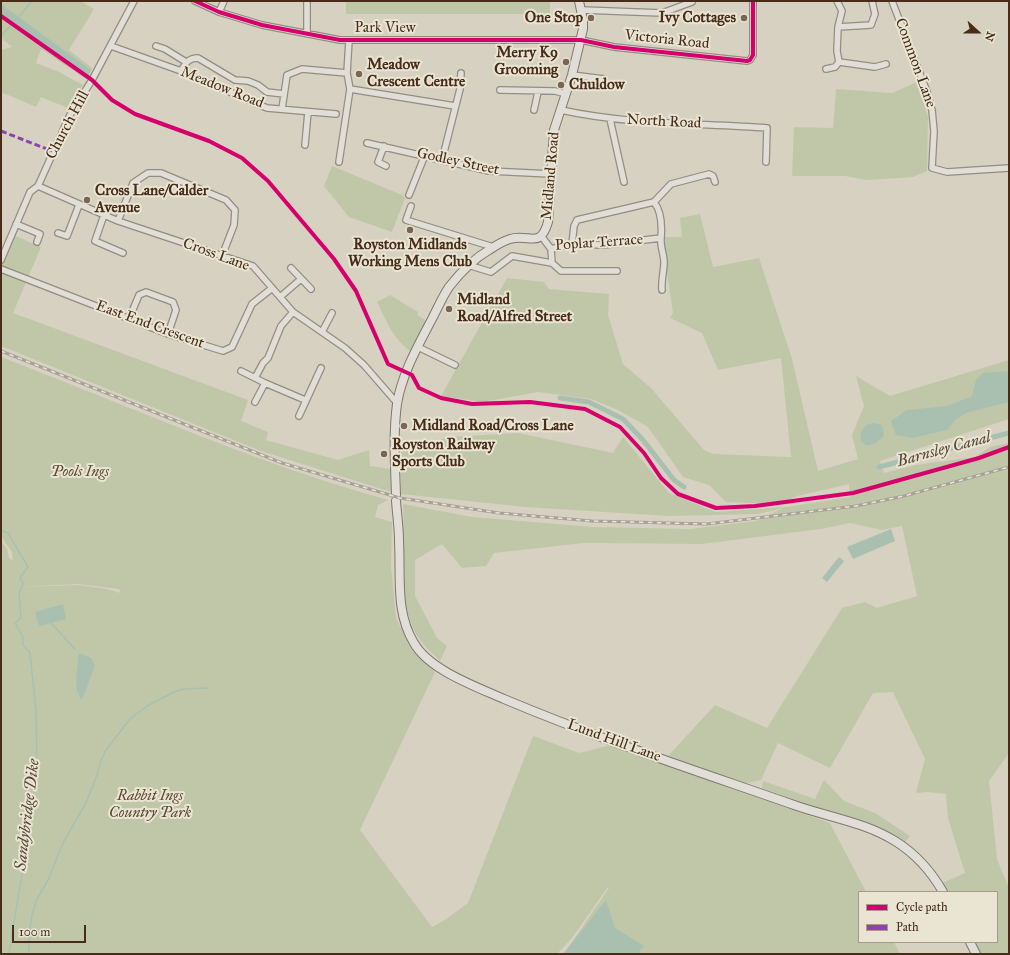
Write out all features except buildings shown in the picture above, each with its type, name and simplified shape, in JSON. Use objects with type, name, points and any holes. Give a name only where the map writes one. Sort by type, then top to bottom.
[{"type":"main road","name":"Midland Road","points":[[397,403],[406,372],[448,288],[468,265],[493,247],[511,239],[531,239],[542,237],[548,222],[553,135],[572,75],[581,40],[582,10],[579,1]]},
{"type":"main road","name":"Lund Hill Lane","points":[[397,403],[394,451],[399,542],[399,582],[404,620],[414,643],[421,652],[436,665],[478,688],[587,733],[796,806],[871,828],[909,850],[924,863],[942,891]]},
{"type":"main road","points":[[970,943],[976,954]]},
{"type":"street","name":"Church Hill","points":[[1,260],[30,192],[38,186],[70,115],[111,46],[134,1]]},
{"type":"street","name":"Park View","points":[[195,1],[219,12],[262,25],[349,40],[581,40]]},
{"type":"street","points":[[219,12],[224,1]]},
{"type":"street","points":[[307,1],[308,34]]},
{"type":"street","name":"Victoria Road","points":[[581,40],[614,47],[750,60],[753,55],[753,1]]},
{"type":"street","points":[[826,69],[835,67],[839,62],[837,51],[838,27],[842,11],[837,1]]},
{"type":"street","points":[[838,27],[871,25],[875,14],[872,1]]},
{"type":"street","name":"Common Lane","points":[[892,1],[922,79],[932,110],[934,131],[932,168],[947,172],[1009,168]]},
{"type":"street","points":[[582,10],[662,13],[692,2]]},
{"type":"street","points":[[339,162],[350,89],[347,73],[349,40]]},
{"type":"street","name":"Meadow Road","points":[[111,46],[181,71],[267,108],[336,114]]},
{"type":"street","points":[[156,46],[165,49],[186,62]]},
{"type":"street","points":[[181,71],[186,62],[192,58],[198,58],[235,80],[248,81],[258,85],[267,92],[284,94]]},
{"type":"street","points":[[839,62],[875,67],[886,64]]},
{"type":"street","points":[[282,109],[287,75],[302,70],[347,73]]},
{"type":"street","points":[[442,160],[460,89],[460,73]]},
{"type":"street","points":[[572,75],[604,80]]},
{"type":"street","points":[[350,89],[455,106]]},
{"type":"street","points":[[500,90],[538,92],[555,91],[566,94]]},
{"type":"street","points":[[534,110],[538,92]]},
{"type":"street","name":"North Road","points":[[561,110],[610,119],[639,122],[767,128],[766,162]]},
{"type":"street","points":[[305,145],[308,112]]},
{"type":"street","points":[[610,119],[624,182]]},
{"type":"street","name":"Godley Street","points":[[367,142],[489,171],[551,174]]},
{"type":"street","points":[[384,146],[376,162],[386,166]]},
{"type":"street","points":[[409,195],[425,155]]},
{"type":"street","points":[[118,221],[133,183],[148,173],[160,173],[226,200],[234,210],[234,225],[222,256]]},
{"type":"street","points":[[572,244],[574,226],[577,220],[654,202],[671,184],[709,174],[713,176],[715,182]]},
{"type":"street","name":"Cross Lane","points":[[38,186],[118,221],[253,266],[271,289],[293,312],[345,348],[364,365],[397,403]]},
{"type":"street","points":[[654,202],[660,217],[663,231],[661,238],[664,264],[661,276],[662,290]]},
{"type":"street","points":[[58,233],[67,236],[79,204]]},
{"type":"street","points":[[411,206],[406,220],[493,247]]},
{"type":"street","points":[[104,215],[95,241],[123,253]]},
{"type":"street","points":[[16,224],[40,234],[37,242]]},
{"type":"street","name":"Poplar Terrace","points":[[542,237],[551,249],[572,244],[603,245],[661,238]]},
{"type":"street","points":[[551,249],[552,263]]},
{"type":"street","points":[[468,265],[491,272],[512,256],[552,263],[561,271],[617,271]]},
{"type":"street","points":[[292,268],[311,289]]},
{"type":"street","name":"East End Crescent","points":[[1,269],[168,334],[223,351],[232,347],[252,304],[271,289]]},
{"type":"street","points":[[280,297],[301,278]]},
{"type":"street","points":[[129,319],[140,295],[146,292],[174,302],[176,310],[168,334]]},
{"type":"street","points":[[255,378],[263,363],[268,358],[281,326],[293,312]]},
{"type":"street","points":[[322,332],[332,313]]},
{"type":"street","points":[[418,347],[455,365]]},
{"type":"street","points":[[299,416],[305,400],[321,368]]},
{"type":"street","points":[[241,371],[305,400]]},
{"type":"street","points":[[255,402],[265,383]]},
{"type":"green space","points":[[1,1],[80,1],[94,9],[69,50],[92,68],[86,79],[41,49],[36,63],[57,71],[83,85],[68,108],[41,97],[36,107],[1,92],[1,50],[12,47],[1,38]]},
{"type":"green space","points":[[346,1],[550,1],[550,14],[346,14]]},
{"type":"green space","points":[[917,82],[928,117],[927,171],[913,177],[867,180],[845,176],[792,176],[794,127],[833,128],[836,89],[892,93]]},
{"type":"green space","points":[[332,166],[402,195],[405,198],[392,232],[349,217],[324,186]]},
{"type":"green space","points":[[700,214],[713,267],[759,258],[792,359],[818,471],[858,459],[852,435],[864,406],[856,376],[890,396],[1009,360],[1009,419],[880,461],[884,473],[916,465],[975,457],[990,447],[1009,443],[1009,753],[989,781],[997,859],[1009,888],[1009,954],[981,954],[975,943],[998,943],[998,891],[946,891],[942,883],[965,873],[948,818],[946,794],[928,792],[916,793],[925,759],[893,692],[873,693],[830,768],[778,743],[761,780],[742,784],[668,756],[715,705],[767,728],[842,608],[865,602],[877,608],[917,596],[902,526],[882,530],[850,523],[821,529],[702,544],[584,543],[494,553],[486,566],[462,568],[442,544],[415,560],[415,596],[437,638],[447,646],[440,661],[423,644],[414,629],[408,613],[404,595],[403,504],[472,517],[593,527],[690,529],[756,521],[783,508],[758,514],[669,516],[525,507],[401,494],[401,452],[449,437],[518,433],[613,453],[623,437],[669,493],[716,512],[786,507],[850,497],[849,484],[797,496],[778,504],[726,502],[709,485],[683,477],[648,427],[618,410],[591,399],[538,392],[483,402],[441,396],[507,278],[544,282],[549,289],[609,294],[608,315],[623,364],[651,388],[704,450],[713,454],[791,457],[781,358],[718,370],[702,333],[670,318],[673,313],[662,237],[682,237],[680,218]]},
{"type":"green space","points":[[13,235],[41,247],[13,313],[248,400],[241,421],[268,432],[266,440],[338,460],[369,450],[370,466],[390,469],[391,492],[261,451],[1,346],[1,263]]},
{"type":"green space","points":[[390,295],[418,312],[417,315],[430,323],[414,353],[396,337],[377,302]]},
{"type":"green space","points":[[1,357],[193,433],[289,469],[388,500],[378,505],[375,517],[392,522],[391,565],[396,618],[413,652],[436,670],[360,830],[432,927],[445,920],[468,903],[533,736],[579,753],[611,745],[830,823],[865,891],[858,891],[858,943],[894,943],[900,954],[564,954],[609,888],[608,887],[572,938],[557,954],[1,954],[1,541],[7,549],[9,558],[13,560],[12,552],[1,536]],"holes":[[[77,584],[119,589],[121,593],[107,589],[79,585],[18,587]]]},
{"type":"green space","points":[[824,780],[844,801],[875,813],[910,836],[904,843],[864,821],[808,805],[762,788],[763,781],[815,799]]},
{"type":"shaded area","points":[[1,4],[91,70],[88,77],[1,13]]},
{"type":"shaded area","points":[[1009,371],[1009,402],[966,413],[955,420],[947,430],[913,438],[896,435],[891,421],[907,410],[947,406],[972,396],[976,380],[983,373]]},
{"type":"shaded area","points":[[874,423],[882,425],[884,436],[876,443],[866,446],[861,440],[861,432],[866,425]]},
{"type":"shaded area","points":[[891,529],[895,541],[853,559],[847,547]]},
{"type":"shaded area","points":[[839,557],[844,561],[827,582],[822,578]]},
{"type":"shaded area","points":[[63,604],[66,619],[40,626],[38,624],[35,612]]},
{"type":"shaded area","points":[[80,653],[91,658],[95,666],[82,700],[76,684],[78,655]]},
{"type":"shaded area","points":[[606,900],[615,928],[644,946],[638,954],[563,954]]},
{"type":"waterway","points":[[18,18],[32,1]]},
{"type":"waterway","points":[[1,36],[15,21]]},
{"type":"waterway","name":"Barnsley Canal","points":[[560,398],[589,402],[623,419],[643,440],[674,480],[684,487]]},
{"type":"waterway","name":"Barnsley Canal","points":[[879,467],[1009,433]]},
{"type":"waterway","name":"Sandybridge Dike","points":[[1,530],[8,533],[28,567],[20,578],[23,583],[19,594],[21,618],[15,623],[23,637],[23,645],[30,653],[36,711],[37,768],[27,843],[9,954]]},
{"type":"waterway","points":[[51,623],[75,649]]},
{"type":"waterway","points":[[29,954],[29,935],[32,915],[37,899],[48,880],[64,841],[86,803],[106,750],[130,719],[147,706],[174,692],[184,689],[207,688]]},
{"type":"railway","points":[[1,351],[282,463],[400,498],[499,513],[592,521],[707,524],[856,506],[904,496],[1009,467]]},
{"type":"marked path","points":[[1,131],[52,151]]},
{"type":"cycle path","points":[[195,1],[219,12],[262,25],[340,40],[581,40],[614,47],[747,61],[750,60],[753,55],[753,1]]},
{"type":"cycle path","points":[[1,16],[92,80],[112,100],[135,114],[209,141],[242,158],[268,181],[334,259],[356,291],[388,364],[412,375],[419,388],[441,398],[472,404],[530,402],[585,409],[620,427],[644,453],[661,478],[678,494],[716,508],[755,506],[853,493],[979,458],[1009,447]]},
{"type":"place","name":"One Stop","points":[[591,18]]},
{"type":"place","name":"Ivy Cottages","points":[[744,18]]},
{"type":"place","name":"Merry K9 Grooming","points":[[566,62]]},
{"type":"place","name":"Meadow Crescent Centre","points":[[359,74]]},
{"type":"place","name":"Chuldow","points":[[561,85]]},
{"type":"place","name":"Cross Lane/Calder Avenue","points":[[87,200]]},
{"type":"place","name":"Royston Midlands Working Mens Club","points":[[410,230]]},
{"type":"place","name":"Midland Road/Alfred Street","points":[[449,309]]},
{"type":"place","name":"Midland Road/Cross Lane","points":[[404,426]]},
{"type":"place","name":"Royston Railway Sports Club","points":[[384,454]]},
{"type":"park label","name":"Pools Ings","points":[[80,472]]},
{"type":"park label","name":"Rabbit Ings Country Park","points":[[150,804]]}]
